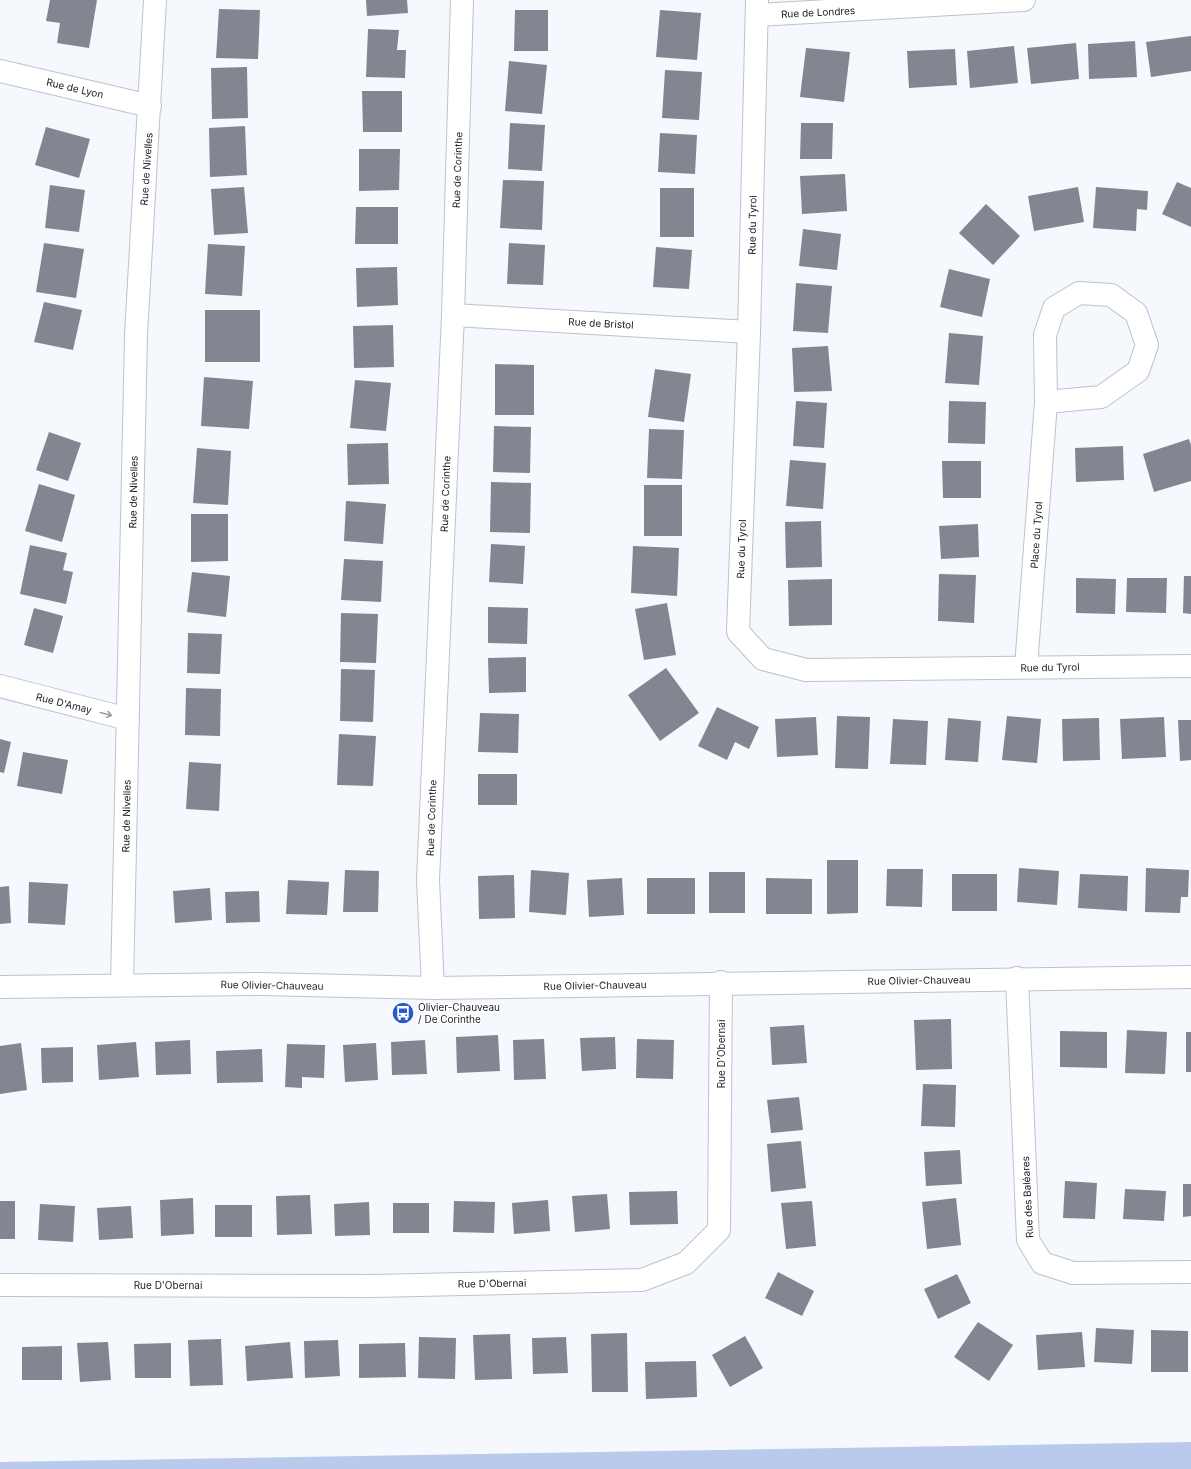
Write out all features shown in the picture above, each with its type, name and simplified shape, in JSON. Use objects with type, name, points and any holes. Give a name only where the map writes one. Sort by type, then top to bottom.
[{"type":"street","name":"Rue de Nivelles","points":[[122,985],[136,335],[155,0]]},
{"type":"street","name":"Rue de Corinthe","points":[[434,988],[428,880],[453,315],[462,0]]},
{"type":"street","name":"Rue de Londres","points":[[757,8],[1024,0]]},
{"type":"street","name":"Rue du Tyrol","points":[[757,8],[749,332],[738,632],[763,659],[806,670],[1191,666]]},
{"type":"street","name":"Rue de Lyon","points":[[0,71],[150,106]]},
{"type":"street","name":"Place du Tyrol","points":[[1026,667],[1046,402],[1045,335],[1054,308],[1079,293],[1111,296],[1136,313],[1147,345],[1138,371],[1101,397],[1046,402]]},
{"type":"street","name":"Rue de Bristol","points":[[453,315],[749,332]]},
{"type":"street","name":"Rue D'Amay","points":[[0,686],[128,720]]},
{"type":"street","name":"Rue Olivier-Chauveau","points":[[0,987],[260,984],[434,988],[721,982],[1191,977]]},
{"type":"street","name":"Rue des Baléares","points":[[1018,978],[1028,1240],[1042,1263],[1073,1273],[1191,1272]]},
{"type":"street","name":"Rue D'Obernai","points":[[0,1285],[372,1286],[642,1280],[686,1264],[719,1230],[721,982]]},
{"type":"shaded area","points":[[1191,1442],[1191,1469],[0,1469],[0,1462]]},
{"type":"building","points":[[50,0],[97,0],[89,48],[57,43],[60,23],[46,21]]},
{"type":"building","points":[[366,0],[407,0],[408,13],[367,16]]},
{"type":"building","points":[[219,9],[260,10],[258,59],[216,58]]},
{"type":"building","points":[[515,10],[548,10],[548,51],[514,51]]},
{"type":"building","points":[[660,10],[701,13],[697,60],[656,57]]},
{"type":"building","points":[[368,29],[399,30],[397,50],[406,50],[405,78],[366,77]]},
{"type":"building","points":[[1191,36],[1191,71],[1151,77],[1146,42]]},
{"type":"building","points":[[1135,41],[1137,77],[1089,79],[1088,44]]},
{"type":"building","points":[[1076,43],[1079,79],[1031,84],[1027,48]]},
{"type":"building","points":[[1014,46],[1018,83],[970,88],[967,51]]},
{"type":"building","points":[[806,48],[850,52],[844,102],[800,97]]},
{"type":"building","points":[[955,49],[957,85],[909,88],[907,51]]},
{"type":"building","points":[[509,61],[547,65],[542,114],[505,111]]},
{"type":"building","points":[[247,67],[248,118],[212,119],[211,68]]},
{"type":"building","points":[[665,70],[702,72],[699,120],[662,118]]},
{"type":"building","points":[[362,91],[402,91],[402,132],[363,132]]},
{"type":"building","points":[[510,123],[545,125],[542,171],[508,169]]},
{"type":"building","points":[[801,123],[833,123],[832,159],[800,159]]},
{"type":"building","points":[[245,126],[247,175],[210,177],[209,128]]},
{"type":"building","points":[[46,127],[90,139],[79,178],[35,165]]},
{"type":"building","points":[[660,133],[697,135],[695,174],[658,172]]},
{"type":"building","points":[[359,149],[400,149],[399,190],[359,191]]},
{"type":"building","points":[[845,174],[847,211],[802,214],[800,176]]},
{"type":"building","points":[[503,180],[544,181],[542,230],[500,228]]},
{"type":"building","points":[[1177,182],[1191,188],[1191,227],[1162,214]]},
{"type":"building","points":[[50,185],[85,190],[79,232],[45,228]]},
{"type":"building","points":[[244,187],[248,233],[214,235],[211,189]]},
{"type":"building","points":[[1078,187],[1084,222],[1034,231],[1028,196]]},
{"type":"building","points":[[1096,187],[1148,191],[1147,210],[1137,209],[1136,231],[1093,228]]},
{"type":"building","points":[[660,188],[694,188],[694,237],[660,237]]},
{"type":"building","points":[[986,204],[1020,236],[993,265],[959,233]]},
{"type":"building","points":[[356,207],[398,207],[398,244],[355,244]]},
{"type":"building","points":[[803,229],[841,234],[837,270],[799,266]]},
{"type":"building","points":[[44,243],[84,249],[76,298],[36,292]]},
{"type":"building","points":[[509,243],[545,245],[543,285],[507,284]]},
{"type":"building","points":[[208,244],[245,246],[242,296],[205,294]]},
{"type":"building","points":[[656,247],[692,250],[689,289],[653,287]]},
{"type":"building","points":[[397,267],[398,305],[357,307],[356,268]]},
{"type":"building","points":[[949,269],[990,279],[982,317],[940,307]]},
{"type":"building","points":[[796,283],[832,286],[828,333],[793,331]]},
{"type":"building","points":[[44,302],[82,310],[73,350],[34,342]]},
{"type":"building","points":[[205,310],[260,310],[260,362],[205,362]]},
{"type":"building","points":[[393,325],[394,367],[354,368],[353,326]]},
{"type":"building","points":[[949,333],[983,336],[979,385],[945,383]]},
{"type":"building","points":[[828,346],[832,391],[794,392],[792,348]]},
{"type":"building","points":[[495,364],[534,365],[534,415],[495,415]]},
{"type":"building","points":[[655,369],[691,374],[684,422],[648,417]]},
{"type":"building","points":[[204,377],[253,381],[249,429],[201,426]]},
{"type":"building","points":[[355,380],[391,383],[386,431],[350,428]]},
{"type":"building","points":[[796,401],[827,403],[824,448],[793,446]]},
{"type":"building","points":[[949,401],[986,402],[985,444],[948,443]]},
{"type":"building","points":[[494,426],[531,427],[530,473],[493,472]]},
{"type":"building","points":[[649,429],[684,430],[682,479],[647,478]]},
{"type":"building","points":[[49,432],[81,443],[68,481],[36,470]]},
{"type":"building","points":[[1189,439],[1191,445],[1191,481],[1154,492],[1143,454]]},
{"type":"building","points":[[388,443],[389,484],[348,485],[347,444]]},
{"type":"building","points":[[1123,446],[1124,480],[1076,482],[1075,448]]},
{"type":"building","points":[[197,448],[231,451],[228,505],[193,503]]},
{"type":"building","points":[[790,460],[826,463],[823,509],[786,506]]},
{"type":"building","points":[[942,461],[981,461],[981,498],[943,498]]},
{"type":"building","points":[[491,482],[531,483],[530,533],[490,532]]},
{"type":"building","points":[[39,484],[75,495],[62,542],[25,531]]},
{"type":"building","points":[[644,485],[682,485],[682,536],[644,536]]},
{"type":"building","points":[[346,501],[386,504],[383,544],[344,541]]},
{"type":"building","points":[[191,514],[228,514],[228,561],[191,562]]},
{"type":"building","points":[[821,521],[822,567],[786,568],[785,522]]},
{"type":"building","points":[[978,524],[979,557],[941,559],[939,526]]},
{"type":"building","points":[[491,544],[525,546],[523,584],[489,582]]},
{"type":"building","points":[[30,545],[67,553],[63,570],[73,572],[66,604],[20,594]]},
{"type":"building","points":[[633,546],[679,548],[677,596],[631,593]]},
{"type":"building","points":[[344,559],[383,561],[381,602],[341,600]]},
{"type":"building","points":[[192,572],[230,576],[226,617],[187,612]]},
{"type":"building","points":[[939,574],[976,575],[974,623],[938,621]]},
{"type":"building","points":[[1184,576],[1191,576],[1191,614],[1183,613]]},
{"type":"building","points":[[1076,578],[1116,579],[1115,614],[1076,613]]},
{"type":"building","points":[[1127,578],[1167,578],[1166,613],[1126,612]]},
{"type":"building","points":[[832,579],[832,625],[789,626],[788,580]]},
{"type":"building","points":[[667,603],[676,655],[644,660],[635,609]]},
{"type":"building","points":[[488,607],[528,608],[527,644],[488,643]]},
{"type":"building","points":[[34,608],[63,616],[53,653],[24,645]]},
{"type":"building","points":[[341,613],[378,614],[376,663],[340,662]]},
{"type":"building","points":[[188,633],[222,634],[220,674],[187,673]]},
{"type":"building","points":[[526,657],[526,692],[489,693],[488,658]]},
{"type":"building","points":[[666,668],[699,713],[660,741],[628,695]]},
{"type":"building","points":[[341,669],[375,670],[373,722],[340,721]]},
{"type":"building","points":[[186,688],[221,689],[220,736],[185,735]]},
{"type":"building","points":[[717,707],[759,727],[749,749],[735,742],[727,760],[698,746]]},
{"type":"building","points":[[480,713],[519,714],[518,753],[478,752]]},
{"type":"building","points":[[837,716],[870,717],[868,769],[835,768]]},
{"type":"building","points":[[1007,716],[1041,719],[1037,763],[1002,760]]},
{"type":"building","points":[[816,717],[818,755],[777,757],[775,719]]},
{"type":"building","points":[[1164,717],[1166,757],[1122,759],[1120,719]]},
{"type":"building","points":[[948,718],[981,721],[978,762],[945,760]]},
{"type":"building","points":[[1099,718],[1100,760],[1063,761],[1062,719]]},
{"type":"building","points":[[893,719],[928,721],[926,765],[890,764]]},
{"type":"building","points":[[1178,720],[1191,720],[1191,760],[1180,761]]},
{"type":"building","points":[[339,734],[376,736],[373,786],[337,785]]},
{"type":"building","points":[[0,739],[11,742],[4,773],[0,772]]},
{"type":"building","points":[[23,752],[68,760],[62,794],[17,786]]},
{"type":"building","points":[[189,762],[221,764],[219,811],[186,809]]},
{"type":"building","points":[[478,774],[517,774],[517,805],[478,805]]},
{"type":"building","points":[[827,860],[858,860],[858,913],[827,914]]},
{"type":"building","points":[[1019,868],[1059,871],[1057,905],[1017,902]]},
{"type":"building","points":[[1146,868],[1189,870],[1188,897],[1181,897],[1180,913],[1145,912]]},
{"type":"building","points":[[887,869],[923,869],[922,907],[886,906]]},
{"type":"building","points":[[345,870],[379,871],[378,912],[343,912]]},
{"type":"building","points":[[531,870],[569,873],[566,915],[529,912]]},
{"type":"building","points":[[709,872],[745,872],[745,913],[709,913]]},
{"type":"building","points":[[952,874],[997,874],[997,911],[952,911]]},
{"type":"building","points":[[1080,874],[1128,876],[1127,911],[1078,908]]},
{"type":"building","points":[[514,875],[515,918],[479,919],[478,876]]},
{"type":"building","points":[[622,878],[624,915],[589,917],[587,880]]},
{"type":"building","points":[[647,878],[695,878],[695,914],[647,914]]},
{"type":"building","points":[[766,878],[812,879],[812,914],[766,914]]},
{"type":"building","points":[[288,880],[329,882],[327,915],[286,914]]},
{"type":"building","points":[[29,882],[68,884],[65,925],[28,923]]},
{"type":"building","points":[[9,886],[11,923],[0,924],[0,887]]},
{"type":"building","points":[[210,888],[212,920],[175,923],[173,891]]},
{"type":"building","points":[[259,891],[260,922],[226,923],[225,892]]},
{"type":"building","points":[[951,1019],[952,1069],[916,1070],[914,1020]]},
{"type":"building","points":[[804,1025],[807,1063],[772,1065],[770,1027]]},
{"type":"building","points":[[1127,1030],[1167,1032],[1165,1074],[1125,1073]]},
{"type":"building","points":[[1060,1031],[1107,1032],[1107,1068],[1060,1067]]},
{"type":"building","points":[[1186,1032],[1191,1032],[1191,1072],[1186,1072]]},
{"type":"building","points":[[498,1035],[500,1071],[457,1073],[456,1037]]},
{"type":"building","points":[[615,1037],[616,1069],[582,1071],[580,1038]]},
{"type":"building","points":[[544,1039],[546,1079],[514,1080],[513,1040]]},
{"type":"building","points":[[637,1039],[674,1040],[673,1079],[636,1078]]},
{"type":"building","points":[[190,1040],[191,1074],[156,1075],[155,1042]]},
{"type":"building","points":[[425,1040],[427,1074],[392,1075],[391,1042]]},
{"type":"building","points":[[136,1042],[139,1077],[99,1080],[97,1045]]},
{"type":"building","points":[[21,1043],[27,1090],[0,1094],[0,1046]]},
{"type":"building","points":[[376,1043],[378,1080],[345,1082],[343,1045]]},
{"type":"building","points":[[287,1044],[325,1045],[324,1078],[302,1077],[302,1088],[285,1087]]},
{"type":"building","points":[[73,1047],[73,1082],[42,1083],[41,1048]]},
{"type":"building","points":[[262,1049],[263,1082],[217,1083],[216,1051]]},
{"type":"building","points":[[923,1084],[956,1085],[955,1127],[921,1126]]},
{"type":"building","points":[[799,1097],[803,1130],[771,1133],[767,1100]]},
{"type":"building","points":[[801,1141],[806,1188],[771,1192],[767,1144]]},
{"type":"building","points":[[960,1150],[962,1184],[926,1186],[924,1152]]},
{"type":"building","points":[[1065,1181],[1097,1183],[1095,1219],[1063,1218]]},
{"type":"building","points":[[1183,1184],[1191,1184],[1191,1216],[1183,1217]]},
{"type":"building","points":[[1125,1189],[1166,1191],[1164,1221],[1123,1219]]},
{"type":"building","points":[[677,1191],[678,1224],[630,1225],[629,1192]]},
{"type":"building","points":[[607,1194],[610,1229],[575,1232],[572,1196]]},
{"type":"building","points":[[310,1195],[312,1234],[277,1235],[276,1196]]},
{"type":"building","points":[[193,1198],[194,1234],[161,1236],[160,1200]]},
{"type":"building","points":[[956,1198],[961,1245],[927,1249],[922,1202]]},
{"type":"building","points":[[548,1200],[550,1231],[514,1234],[512,1203]]},
{"type":"building","points":[[0,1201],[15,1201],[15,1239],[0,1239]]},
{"type":"building","points":[[454,1201],[495,1202],[494,1233],[453,1232]]},
{"type":"building","points":[[812,1201],[816,1246],[786,1249],[781,1203]]},
{"type":"building","points":[[369,1202],[370,1235],[335,1236],[334,1204]]},
{"type":"building","points":[[393,1203],[429,1203],[429,1233],[393,1233]]},
{"type":"building","points":[[40,1204],[75,1206],[73,1242],[38,1240]]},
{"type":"building","points":[[215,1205],[252,1205],[252,1237],[215,1237]]},
{"type":"building","points":[[131,1206],[133,1238],[99,1240],[97,1208]]},
{"type":"building","points":[[778,1272],[814,1291],[802,1316],[765,1298]]},
{"type":"building","points":[[957,1274],[971,1303],[938,1319],[924,1289]]},
{"type":"building","points":[[978,1322],[1013,1345],[989,1381],[954,1357]]},
{"type":"building","points":[[1096,1328],[1134,1330],[1132,1364],[1094,1362]]},
{"type":"building","points":[[1151,1330],[1188,1331],[1188,1372],[1151,1372]]},
{"type":"building","points":[[1082,1332],[1085,1367],[1038,1370],[1036,1335]]},
{"type":"building","points":[[627,1333],[628,1392],[592,1392],[591,1334]]},
{"type":"building","points":[[510,1334],[512,1379],[475,1380],[473,1335]]},
{"type":"building","points":[[745,1336],[763,1368],[730,1387],[712,1355]]},
{"type":"building","points":[[419,1337],[456,1338],[455,1379],[418,1378]]},
{"type":"building","points":[[566,1337],[568,1373],[533,1374],[532,1338]]},
{"type":"building","points":[[221,1339],[223,1385],[190,1386],[188,1340]]},
{"type":"building","points":[[338,1340],[340,1376],[305,1378],[304,1341]]},
{"type":"building","points":[[108,1342],[111,1380],[80,1382],[77,1343]]},
{"type":"building","points":[[290,1342],[293,1378],[247,1381],[245,1346]]},
{"type":"building","points":[[171,1343],[171,1378],[135,1378],[134,1344]]},
{"type":"building","points":[[405,1343],[406,1377],[359,1378],[359,1344]]},
{"type":"building","points":[[62,1346],[62,1380],[22,1380],[22,1347]]},
{"type":"building","points":[[696,1361],[697,1397],[646,1399],[645,1362]]},
{"type":"place","name":"Olivier-Chauveau / De Corinthe","points":[[403,1013]]}]
